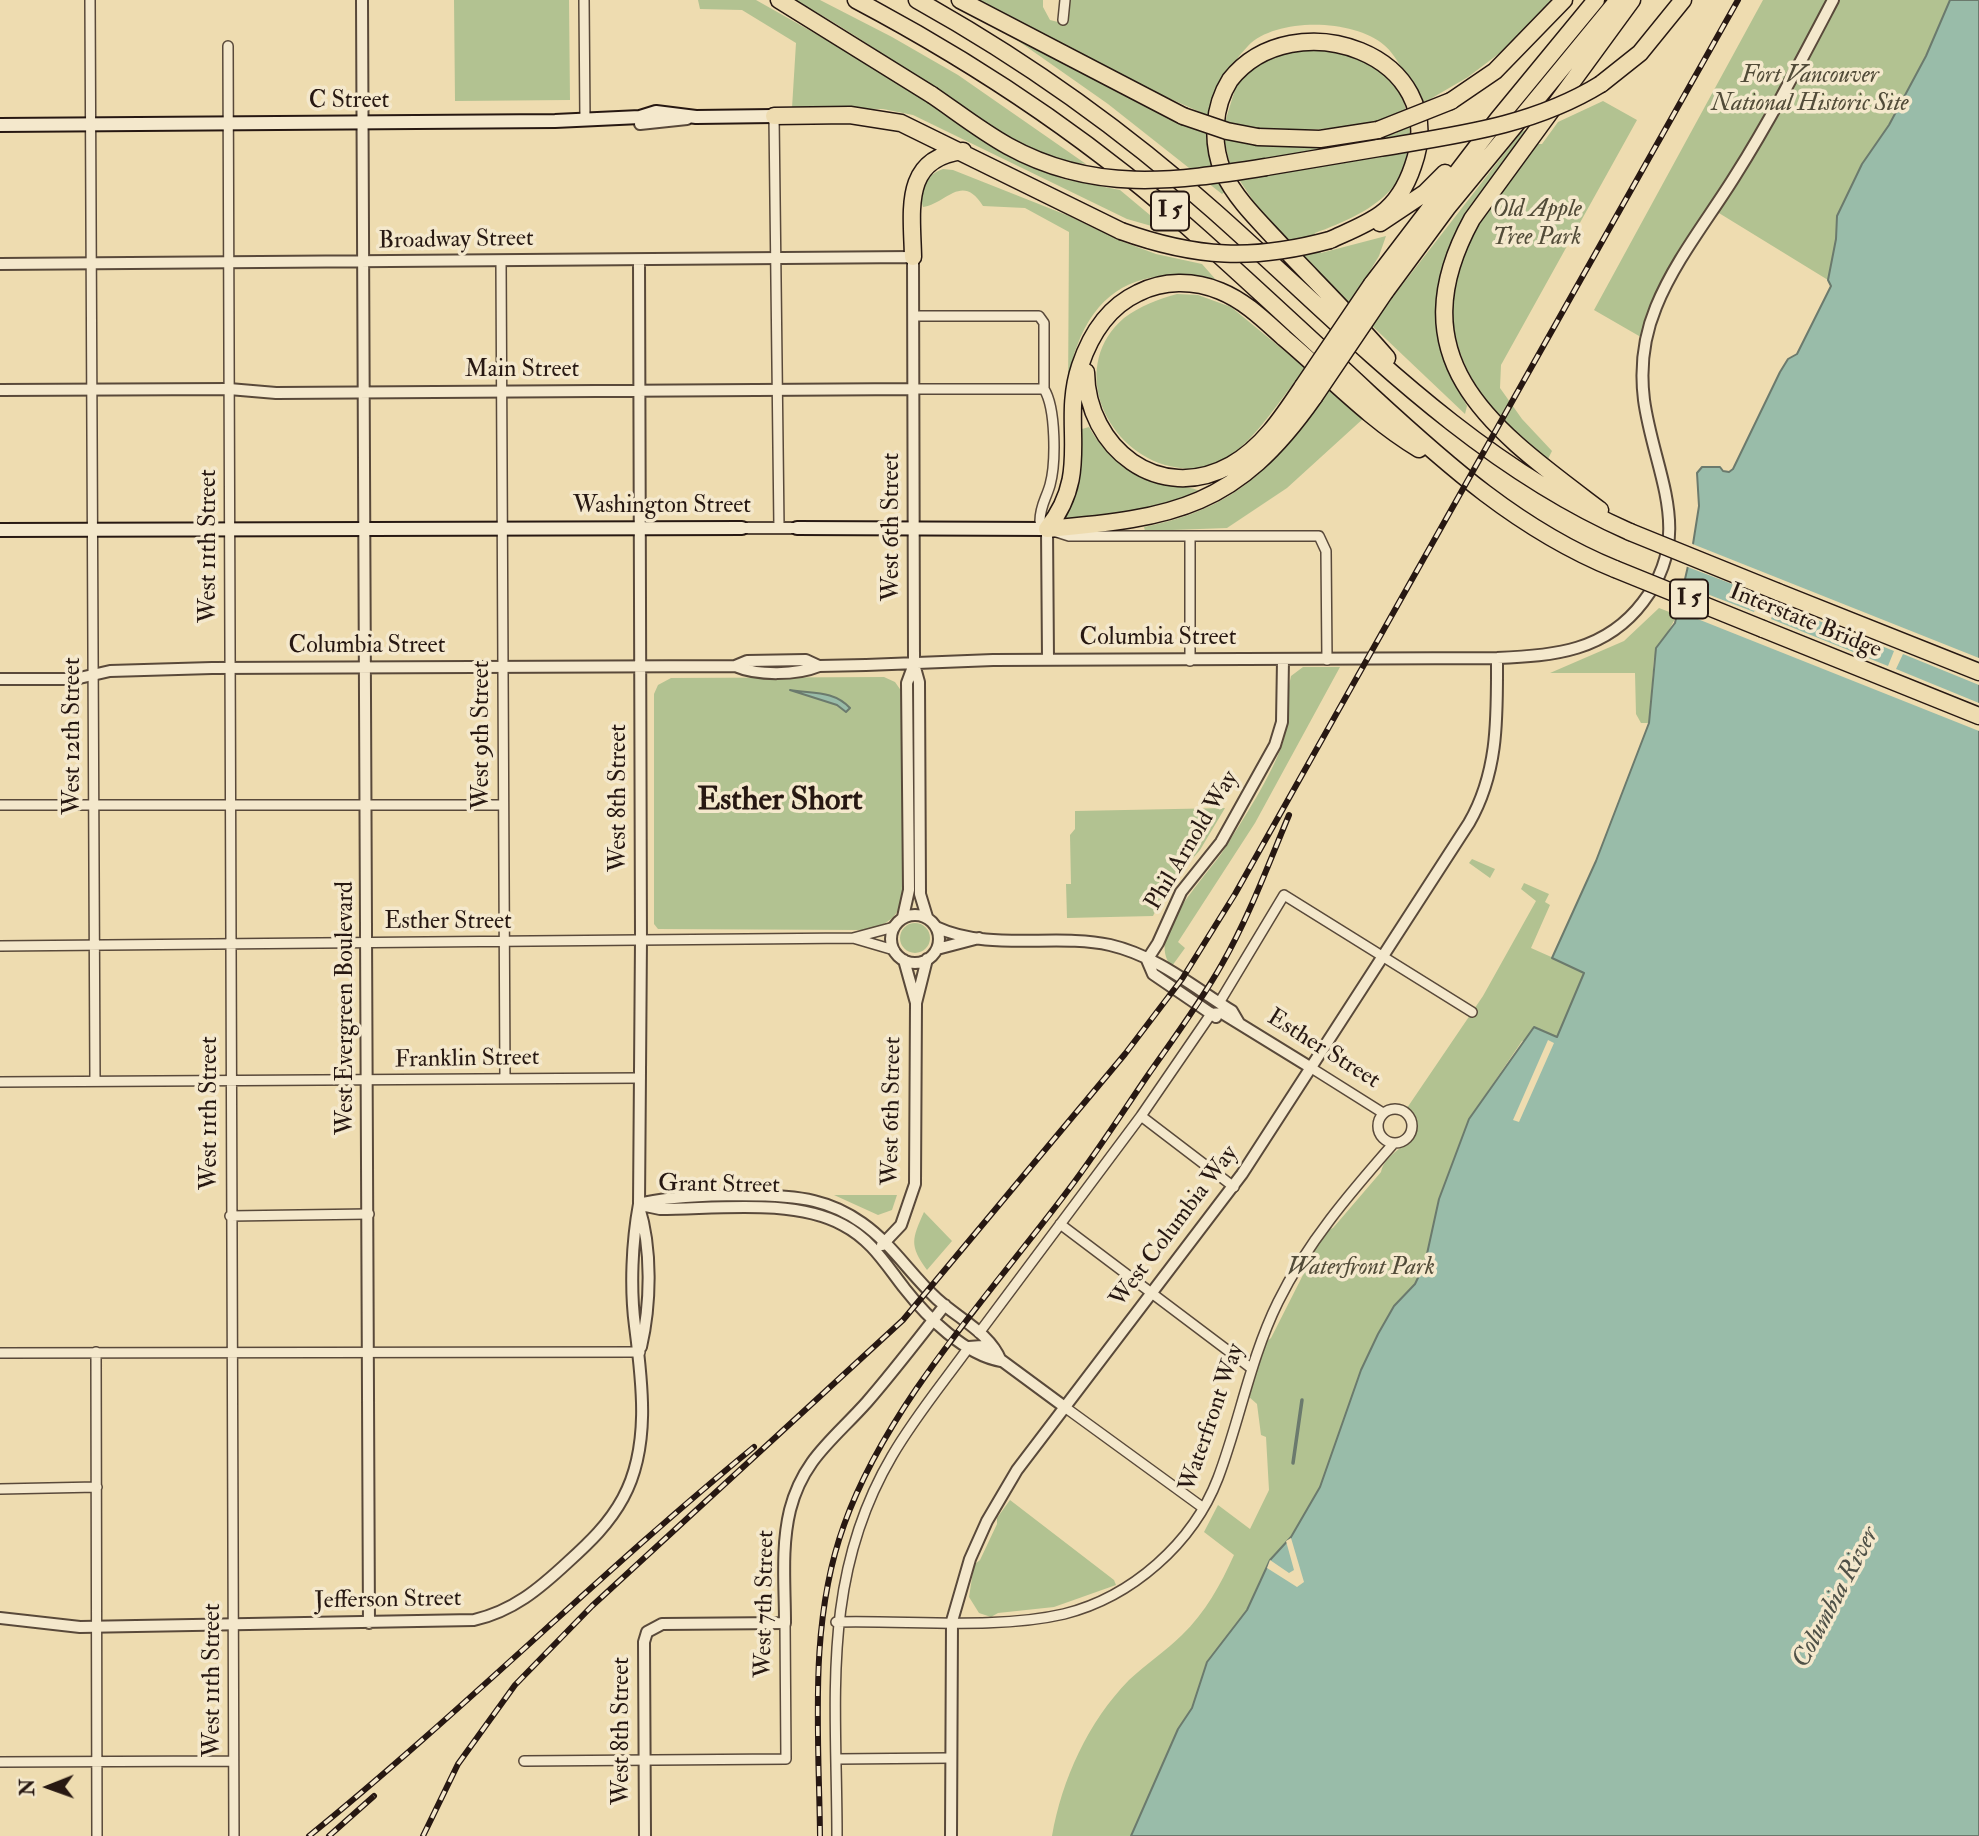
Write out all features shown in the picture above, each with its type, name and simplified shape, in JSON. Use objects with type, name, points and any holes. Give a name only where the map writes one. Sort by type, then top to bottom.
[{"type":"highway","points":[[779,0],[1021,153],[1087,175],[1157,182],[1266,167],[1521,121],[1555,109],[1601,85],[1646,47],[1683,0]]},
{"type":"highway","name":"I 5","points":[[856,0],[979,70],[1054,121],[1140,186],[1451,467]]},
{"type":"highway","name":"I 5","points":[[917,0],[1027,67],[1143,151],[1212,209],[1432,408],[1528,476],[1578,507],[1630,533]]},
{"type":"highway","points":[[960,0],[1183,116],[1217,128],[1258,137],[1320,139],[1378,130],[1451,101],[1495,71],[1564,0]]},
{"type":"highway","points":[[1047,529],[1155,516],[1212,496],[1261,462],[1287,434],[1309,392],[1498,119],[1596,0]]},
{"type":"highway","points":[[1379,288],[1618,0]]},
{"type":"highway","points":[[1630,533],[1522,451],[1486,417],[1466,389],[1457,369],[1448,335],[1446,310],[1454,257],[1472,219],[1632,0]]},
{"type":"highway","points":[[1330,240],[1382,213],[1399,195],[1418,154],[1416,109],[1396,68],[1377,51],[1343,34],[1297,34],[1264,48],[1232,76],[1223,94],[1216,121],[1219,161],[1232,187],[1253,214],[1432,408]]},
{"type":"highway","points":[[774,116],[876,117],[901,123],[963,151],[1121,231],[1178,250],[1208,255],[1272,254],[1374,226],[1425,193],[1498,119]]},
{"type":"highway","points":[[913,257],[915,190],[920,173],[931,160],[963,151]]},
{"type":"highway","points":[[1047,529],[1065,504],[1071,486],[1075,397],[1080,367],[1086,352],[1101,323],[1132,296],[1165,284],[1187,283],[1210,287],[1253,311],[1383,424],[1451,467]]},
{"type":"highway","points":[[1086,352],[1088,399],[1103,434],[1126,459],[1165,476],[1202,476],[1236,462],[1309,392]]},
{"type":"highway","name":"Interstate Bridge","points":[[1451,467],[1529,526],[1615,569],[1979,716]]},
{"type":"highway","name":"Interstate Bridge","points":[[1630,533],[1979,673]]},
{"type":"main road","name":"C Street","points":[[0,125],[640,120],[657,112],[696,117],[774,116]]},
{"type":"main road","name":"Washington Street","points":[[0,530],[742,528]]},
{"type":"main road","name":"Washington Street","points":[[797,528],[1047,529]]},
{"type":"street","name":"West 12th Street","points":[[90,0],[95,1081]]},
{"type":"street","name":"West Evergreen Boulevard","points":[[362,0],[366,392],[369,1623]]},
{"type":"street","points":[[584,0],[585,120]]},
{"type":"street","points":[[1063,20],[1065,0]]},
{"type":"street","name":"Columbia Street","points":[[0,679],[75,679],[110,671],[229,668],[735,666],[747,671],[807,671],[819,666],[1048,659],[1190,661],[1497,658],[1558,655],[1583,647],[1619,628],[1654,586],[1669,549],[1671,518],[1644,401],[1643,366],[1649,326],[1675,271],[1754,145],[1833,0]]},
{"type":"street","name":"West 11th Street","points":[[228,46],[234,1836]]},
{"type":"street","points":[[774,116],[779,528]]},
{"type":"street","name":"Broadway Street","points":[[0,264],[913,257]]},
{"type":"street","name":"West 6th Street","points":[[913,257],[914,664],[919,682],[920,894],[927,918]]},
{"type":"street","name":"West 9th Street","points":[[501,261],[505,1079]]},
{"type":"street","name":"West 8th Street","points":[[639,261],[639,1204],[646,1228],[646,1324],[640,1352]]},
{"type":"street","points":[[914,316],[1034,315],[1042,319],[1044,389],[1051,400],[1052,415],[1051,476],[1040,507],[1040,521],[1047,529],[1048,659]]},
{"type":"street","name":"Main Street","points":[[0,390],[229,389],[276,393],[1044,389]]},
{"type":"street","name":"Washington Street","points":[[742,528],[797,528]]},
{"type":"street","name":"Washington Street","points":[[1047,529],[1069,536],[1309,535],[1322,539],[1326,551],[1327,660]]},
{"type":"street","points":[[1190,536],[1190,661]]},
{"type":"street","name":"West Columbia Way","points":[[951,1836],[952,1621],[970,1559],[998,1499],[1017,1470],[1234,1186],[1313,1069],[1461,837],[1487,787],[1495,744],[1497,658]]},
{"type":"street","name":"Phil Arnold Way","points":[[1147,960],[1158,943],[1181,892],[1220,842],[1275,745],[1282,722],[1283,660]]},
{"type":"street","name":"West 6th Street","points":[[904,917],[909,890],[907,683],[914,664]]},
{"type":"street","points":[[0,805],[503,805]]},
{"type":"street","points":[[1219,1003],[1284,895],[1472,1012]]},
{"type":"street","points":[[915,914],[927,918],[936,926],[939,937],[937,950],[927,959],[914,963],[904,960],[894,950],[891,937],[894,927],[904,917],[915,914]]},
{"type":"street","name":"Esther Street","points":[[936,926],[979,938],[1093,943],[1122,949],[1161,963],[1232,1011],[1239,1023]]},
{"type":"street","name":"Esther Street","points":[[853,939],[894,927]]},
{"type":"street","name":"Esther Street","points":[[937,950],[979,938]]},
{"type":"street","name":"Esther Street","points":[[0,946],[504,944],[624,943],[641,939],[853,939],[894,950]]},
{"type":"street","name":"West 6th Street","points":[[876,1250],[898,1230],[905,1216],[916,1174],[916,1003],[927,959]]},
{"type":"street","name":"West 6th Street","points":[[904,960],[916,1003]]},
{"type":"street","name":"Esther Street","points":[[1147,960],[1153,974],[1211,1014],[1220,1012],[1383,1113]]},
{"type":"street","points":[[979,1333],[1141,1116],[1211,1014]]},
{"type":"street","name":"Franklin Street","points":[[0,1082],[640,1078]]},
{"type":"street","points":[[1399,1109],[1411,1121],[1409,1137],[1393,1144],[1382,1139],[1377,1129],[1383,1113],[1399,1109]]},
{"type":"street","points":[[1141,1116],[1234,1186]]},
{"type":"street","name":"Waterfront Way","points":[[836,1622],[1040,1619],[1098,1602],[1132,1584],[1158,1564],[1182,1538],[1202,1507],[1221,1468],[1251,1368],[1293,1273],[1342,1202],[1393,1144]]},
{"type":"street","name":"Grant Street","points":[[639,1204],[659,1198],[803,1199],[840,1210],[886,1241],[945,1306],[995,1345],[1001,1360]]},
{"type":"street","name":"Grant Street","points":[[639,1204],[660,1209],[802,1210],[842,1224],[876,1250],[908,1293],[934,1319],[969,1347],[985,1358],[1001,1360],[1202,1507]]},
{"type":"street","points":[[230,1216],[369,1214]]},
{"type":"street","points":[[1060,1224],[1152,1296],[1251,1368]]},
{"type":"street","name":"West 7th Street","points":[[644,1760],[786,1759],[785,1623],[788,1522],[798,1486],[815,1455],[867,1402],[945,1306]]},
{"type":"street","points":[[837,1836],[836,1622],[849,1556],[873,1491],[909,1429],[969,1347]]},
{"type":"street","points":[[96,1352],[97,1836]]},
{"type":"street","points":[[0,1353],[640,1352]]},
{"type":"street","name":"Jefferson Street","points":[[0,1618],[97,1626],[450,1622],[490,1616],[528,1597],[590,1542],[623,1498],[636,1464],[641,1432],[640,1352]]},
{"type":"street","points":[[0,1489],[97,1487]]},
{"type":"street","name":"West 8th Street","points":[[645,1836],[644,1642],[652,1628],[662,1624],[785,1623]]},
{"type":"street","points":[[837,1759],[950,1758]]},
{"type":"street","points":[[524,1761],[644,1760]]},
{"type":"street","points":[[0,1762],[233,1761]]},
{"type":"green space","points":[[454,0],[569,0],[570,100],[455,101]]},
{"type":"green space","points":[[698,0],[756,0],[901,82],[999,151],[1063,179],[1120,190],[1169,231],[1127,219],[913,115],[883,109],[792,108],[796,43],[742,10],[700,9]]},
{"type":"green space","points":[[794,0],[820,0],[892,37],[958,75],[1086,164],[1049,156],[1016,141],[983,122],[855,36]]},
{"type":"green space","points":[[973,0],[1043,0],[1043,7],[1050,20],[1062,23],[1065,0],[1552,0],[1505,49],[1468,77],[1420,105],[1394,56],[1371,36],[1335,26],[1295,26],[1277,30],[1261,37],[1241,54],[1225,78],[1209,116],[1139,85]]},
{"type":"green space","name":"Fort Vancouver National Historic Site","points":[[1763,0],[1950,0],[1926,56],[1889,125],[1862,164],[1837,216],[1836,239],[1828,280],[1714,210],[1675,270],[1646,340],[1594,310]]},
{"type":"green space","points":[[997,26],[1170,118],[1208,133],[1226,191],[1222,194],[1108,104]]},
{"type":"green space","points":[[1338,45],[1387,70],[1401,93],[1410,138],[1408,159],[1400,177],[1373,205],[1315,233],[1321,253],[1386,236],[1379,256],[1359,289],[1385,307],[1521,132],[1530,128],[1455,241],[1444,355],[1467,406],[1465,414],[1348,303],[1258,208],[1230,166],[1224,138],[1225,122],[1237,83],[1257,63],[1285,46]],"holes":[[[1394,117],[1397,133],[1338,145],[1278,146],[1239,140],[1242,126],[1319,129]],[[1398,138],[1398,153],[1252,177]]]},
{"type":"green space","name":"Old Apple Tree Park","points":[[1603,101],[1637,120],[1501,365],[1500,388],[1522,419],[1552,451],[1548,459],[1500,416],[1481,392],[1466,366],[1456,339],[1453,309],[1456,278],[1467,245],[1482,219],[1537,144],[1542,144],[1558,122]]},
{"type":"green space","points":[[943,169],[953,170],[1069,216],[1156,254],[1202,264],[1217,281],[1172,276],[1151,278],[1132,283],[1115,292],[1100,306],[1088,323],[1077,346],[1068,399],[1069,232],[1025,208],[983,206],[968,191],[954,193],[923,207],[925,183]]},
{"type":"green space","points":[[1177,294],[1198,295],[1231,307],[1365,417],[1287,488],[1227,528],[1145,531],[1144,527],[1203,509],[1228,497],[1249,482],[1288,444],[1325,396],[1300,375],[1252,436],[1230,456],[1211,467],[1178,468],[1143,455],[1124,440],[1110,422],[1101,402],[1097,380],[1099,358],[1108,337],[1124,318],[1149,303]]},
{"type":"green space","points":[[1089,427],[1102,447],[1128,470],[1149,480],[1204,493],[1155,511],[1063,520],[1078,489],[1082,429]]},
{"type":"green space","points":[[1659,608],[1677,615],[1654,658],[1649,723],[1641,723],[1636,714],[1635,673],[1550,673],[1624,641]]},
{"type":"green space","points":[[1303,667],[1340,667],[1255,823],[1178,942],[1185,948],[1172,966],[1165,954],[1166,939],[1172,922],[1225,848],[1271,771],[1284,736],[1291,676]]},
{"type":"green space","points":[[884,677],[895,682],[902,692],[904,890],[900,906],[893,917],[867,930],[658,929],[654,924],[654,694],[658,685],[671,678]]},
{"type":"green space","points":[[1225,808],[1200,850],[1167,888],[1153,916],[1067,918],[1066,884],[1071,884],[1070,835],[1075,829],[1075,811]]},
{"type":"green space","points":[[1472,859],[1495,869],[1490,878],[1469,863]]},
{"type":"green space","name":"Waterfront Park","points":[[1524,883],[1549,894],[1545,902],[1550,905],[1531,948],[1585,972],[1557,1037],[1522,1041],[1469,1119],[1439,1199],[1425,1263],[1415,1284],[1394,1306],[1361,1370],[1320,1487],[1291,1537],[1260,1580],[1247,1610],[1207,1662],[1192,1708],[1178,1729],[1131,1836],[1052,1836],[1062,1793],[1070,1773],[1101,1714],[1129,1680],[1190,1626],[1212,1598],[1224,1577],[1234,1555],[1204,1532],[1218,1505],[1250,1529],[1269,1490],[1266,1437],[1261,1435],[1257,1404],[1248,1396],[1266,1342],[1271,1338],[1305,1271],[1305,1263],[1328,1230],[1333,1228],[1381,1172],[1388,1158],[1414,1132],[1416,1124],[1407,1108],[1483,996],[1536,901],[1521,889]]},
{"type":"green space","points":[[915,923],[926,927],[930,938],[926,949],[915,953],[904,949],[900,938],[904,927]]},
{"type":"green space","points":[[834,1195],[897,1195],[892,1210],[878,1215]]},
{"type":"green space","points":[[924,1212],[952,1241],[927,1270],[917,1254],[914,1242]]},
{"type":"green space","points":[[1010,1500],[1114,1580],[1116,1585],[1054,1607],[998,1613],[991,1617],[979,1613],[969,1597],[974,1565],[980,1560],[997,1524],[997,1518]]},
{"type":"water","points":[[1950,0],[1979,0],[1979,1836],[1131,1836],[1178,1729],[1192,1708],[1207,1662],[1247,1610],[1270,1560],[1291,1537],[1320,1487],[1361,1370],[1394,1306],[1415,1284],[1425,1263],[1439,1199],[1469,1119],[1534,1027],[1557,1037],[1584,973],[1552,958],[1596,861],[1649,723],[1656,648],[1675,623],[1693,544],[1699,506],[1697,473],[1702,467],[1720,467],[1729,472],[1733,469],[1780,372],[1788,359],[1797,354],[1831,286],[1828,280],[1836,239],[1837,216],[1862,164],[1889,125],[1926,56]]},
{"type":"water","points":[[790,690],[829,695],[850,708],[846,712],[837,705]]},
{"type":"pier","points":[[1690,543],[1979,658],[1979,685],[1903,654],[1896,669],[1979,703],[1979,731],[1675,610],[1681,584],[1754,612],[1761,595],[1685,566]],"holes":[[[1777,604],[1894,651],[1888,666],[1771,619]]]},
{"type":"pier","points":[[1548,1040],[1554,1043],[1519,1122],[1513,1120]]},
{"type":"pier","points":[[1291,1538],[1304,1582],[1297,1587],[1267,1568],[1270,1560],[1289,1573],[1294,1570],[1286,1541]]},
{"type":"waterway","name":"Columbia River","points":[[1293,1463],[1302,1400]]},
{"type":"railway","points":[[423,1836],[458,1764],[515,1685],[592,1606],[903,1320],[1125,1054],[1182,979],[1235,894],[1738,0]]},
{"type":"railway","points":[[820,1836],[820,1640],[833,1563],[844,1525],[863,1480],[886,1436],[944,1350],[1079,1175],[1205,993],[1241,928],[1289,815]]},
{"type":"railway","points":[[309,1836],[366,1789],[641,1543],[754,1447]]},
{"type":"railway","points":[[329,1836],[374,1796]]},
{"type":"district","name":"Esther Short","points":[[780,802]]}]
